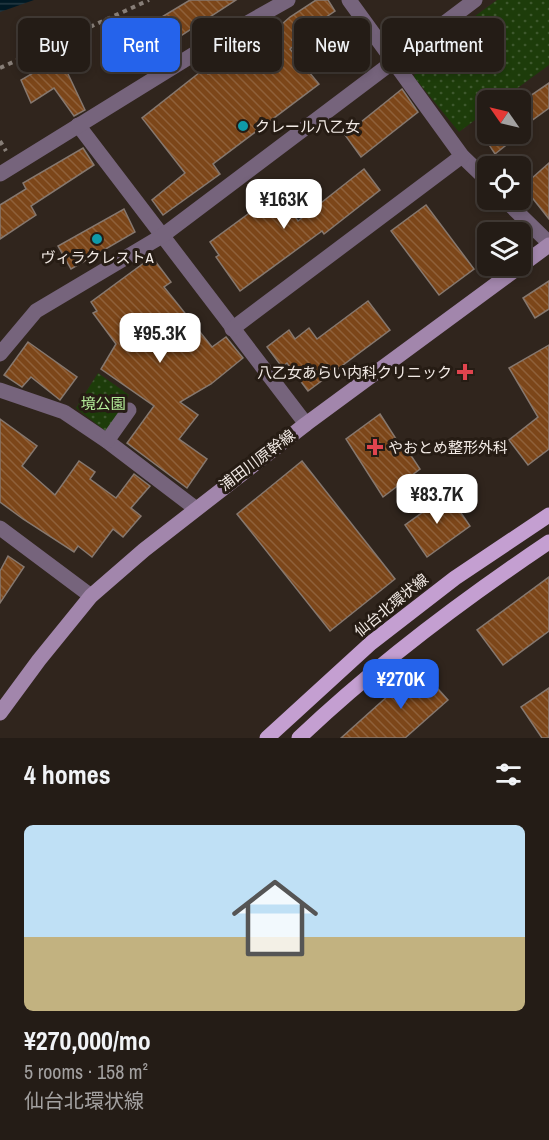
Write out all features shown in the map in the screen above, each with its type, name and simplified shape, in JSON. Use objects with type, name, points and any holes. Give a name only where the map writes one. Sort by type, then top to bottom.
[{"type":"main road","name":"仙台北環状線","points":[[267,738],[371,643],[455,578],[549,516]]},
{"type":"main road","points":[[299,738],[338,701],[428,627],[549,542]]},
{"type":"street","points":[[0,174],[212,43],[288,0]]},
{"type":"street","points":[[349,0],[382,45]]},
{"type":"street","points":[[451,18],[475,0]]},
{"type":"street","points":[[0,354],[36,311],[162,236],[382,70]]},
{"type":"street","points":[[402,72],[462,156],[477,171]]},
{"type":"street","points":[[78,125],[306,424]]},
{"type":"street","points":[[232,329],[462,156]]},
{"type":"street","points":[[515,210],[549,244]]},
{"type":"street","name":"浦田川原幹線","points":[[0,713],[91,596],[195,508],[549,244]]},
{"type":"street","points":[[0,390],[64,412],[107,441],[195,508]]},
{"type":"street","points":[[107,441],[129,410]]},
{"type":"street","points":[[0,528],[91,596]]},
{"type":"path","points":[[0,68],[149,0]]},
{"type":"green space","points":[[497,0],[549,0],[549,65],[515,90],[477,90],[477,118],[459,132],[414,77],[415,72],[504,72],[504,18],[472,18]]},
{"type":"green space","name":"境公園","points":[[98,373],[129,395],[108,433],[76,408]]},
{"type":"water","points":[[0,0],[34,0],[0,12]]},
{"type":"building","points":[[190,0],[236,0],[208,18],[192,18],[192,29],[180,36],[180,18],[160,18]]},
{"type":"building","points":[[316,0],[328,0],[335,11],[325,18],[294,18],[294,39],[292,40],[294,46],[290,49],[294,54],[294,72],[309,72],[319,84],[213,164],[220,174],[163,215],[152,200],[185,173],[142,118],[200,72],[208,74],[210,72],[282,72],[282,24]]},
{"type":"building","points":[[35,72],[67,72],[85,110],[74,116],[54,88],[31,103],[21,80]]},
{"type":"building","points":[[549,83],[549,108],[531,121],[531,95]]},
{"type":"building","points":[[402,89],[418,112],[361,157],[345,135]]},
{"type":"building","points":[[488,144],[508,144],[495,154]]},
{"type":"building","points":[[83,148],[94,165],[31,206],[36,215],[0,239],[0,205],[26,189],[23,183]]},
{"type":"building","points":[[549,163],[549,219],[531,196],[531,179]]},
{"type":"building","points":[[364,169],[380,190],[324,234],[322,231],[240,291],[216,257],[219,255],[210,242],[278,192],[298,221]]},
{"type":"building","points":[[426,205],[474,269],[439,295],[391,231]]},
{"type":"building","name":"ヴィラクレストA","points":[[124,209],[135,232],[71,269],[58,246]]},
{"type":"building","points":[[152,257],[171,282],[164,287],[212,347],[226,337],[243,358],[211,384],[180,402],[198,415],[179,439],[207,459],[187,488],[127,443],[154,406],[101,369],[116,344],[93,313],[97,311],[91,302]]},
{"type":"building","points":[[549,281],[549,309],[535,318],[523,298]]},
{"type":"building","points":[[368,301],[390,330],[308,391],[287,363],[282,367],[267,347],[289,330],[295,339],[309,328],[317,339]]},
{"type":"building","points":[[28,342],[77,377],[60,400],[31,377],[22,387],[4,375]]},
{"type":"building","points":[[549,345],[549,449],[528,465],[509,440],[538,417],[509,368]]},
{"type":"building","points":[[380,414],[405,453],[408,451],[420,469],[383,497],[346,439]]},
{"type":"building","points":[[0,419],[37,446],[22,466],[55,495],[79,461],[95,472],[90,479],[116,498],[134,474],[150,486],[131,508],[141,516],[123,537],[113,529],[92,557],[78,546],[74,552],[23,519],[0,502]]},
{"type":"building","points":[[302,461],[395,579],[330,631],[237,514]]},
{"type":"building","points":[[448,494],[470,526],[427,557],[405,525]]},
{"type":"building","points":[[8,556],[24,567],[0,603],[0,571]]},
{"type":"building","points":[[549,577],[549,631],[503,665],[477,630]]},
{"type":"building","points":[[419,668],[448,700],[405,738],[341,738]]},
{"type":"building","points":[[549,688],[549,738],[542,738],[521,707]]},
{"type":"place","name":"クレール八乙女","points":[[243,126]]},
{"type":"place","name":"ヴィラクレストA","points":[[97,239]]},
{"type":"place","name":"八乙女あらい内科クリニック","points":[[465,372]]},
{"type":"place","name":"やおとめ整形外科","points":[[375,447]]}]
